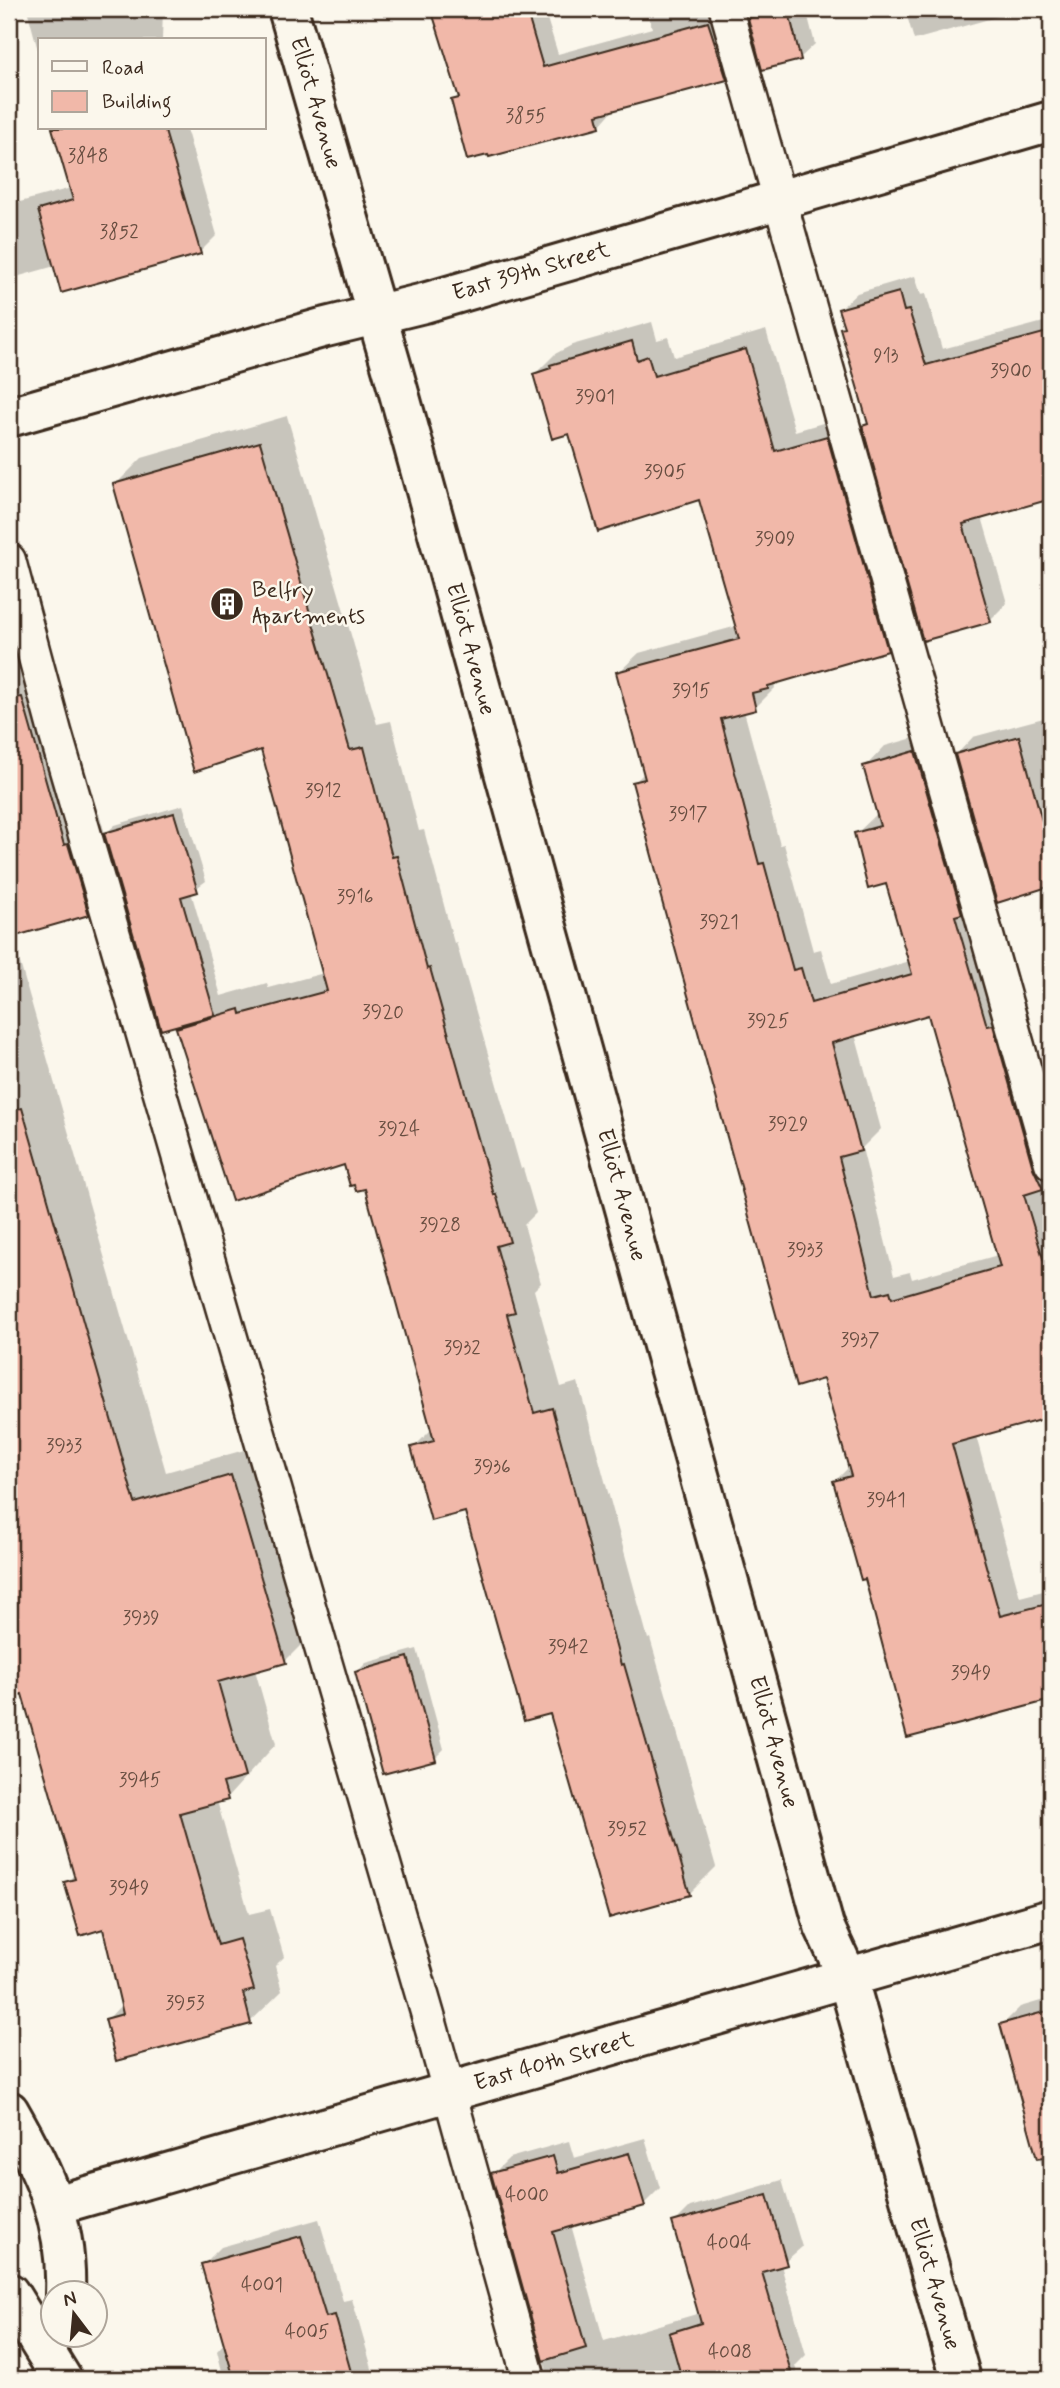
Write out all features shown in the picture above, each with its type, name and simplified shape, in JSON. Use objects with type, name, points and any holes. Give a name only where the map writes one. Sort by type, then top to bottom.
[{"type":"street","name":"Elliot Avenue","points":[[288,9],[824,1926],[847,1976],[961,2379]]},
{"type":"street","name":"East 39th Street","points":[[9,417],[375,314],[424,303],[1051,121]]},
{"type":"street","name":"East 40th Street","points":[[56,2205],[1051,1919]]},
{"type":"street","points":[[9,2111],[32,2151],[56,2205],[66,2260],[65,2280]]},
{"type":"street","points":[[9,2293],[62,2379]]},
{"type":"street","points":[[62,2379],[63,2350]]},
{"type":"lane","points":[[726,9],[1051,1163]]},
{"type":"lane","points":[[9,560],[63,758],[429,2019],[447,2093],[529,2379]]},
{"type":"building","points":[[431,9],[526,9],[543,67],[708,22],[727,80],[597,115],[600,127],[489,157],[488,155],[467,160],[451,100],[459,98]]},
{"type":"building","points":[[788,9],[801,60],[762,70],[748,18]]},
{"type":"building","points":[[53,130],[165,130],[201,254],[61,293],[38,210],[73,200]]},
{"type":"building","points":[[899,292],[904,311],[909,310],[926,365],[1051,331],[1051,499],[963,524],[991,622],[923,641],[862,426],[868,424],[840,328],[844,327],[838,309]]},
{"type":"building","points":[[632,341],[637,360],[648,356],[654,376],[746,349],[775,451],[827,436],[888,651],[768,686],[768,689],[752,693],[756,710],[721,719],[759,864],[764,863],[793,970],[801,968],[811,1003],[912,974],[886,884],[868,889],[854,833],[880,826],[863,766],[915,751],[962,914],[955,916],[987,1026],[993,1025],[1033,1168],[1043,1189],[1024,1195],[1051,1285],[1051,1417],[952,1444],[1000,1616],[1051,1603],[1051,1700],[907,1738],[865,1579],[861,1580],[833,1481],[851,1476],[823,1379],[796,1387],[660,894],[662,893],[632,782],[645,779],[616,672],[739,639],[699,500],[598,532],[569,434],[552,439],[533,374],[551,368],[550,365]],"holes":[[[928,1015],[1000,1267],[892,1298],[890,1291],[874,1295],[839,1157],[861,1151],[832,1043]]]},
{"type":"building","points":[[260,442],[350,750],[364,747],[392,857],[397,856],[427,969],[430,968],[494,1195],[496,1194],[510,1242],[496,1246],[515,1312],[507,1314],[534,1413],[552,1408],[621,1665],[624,1664],[690,1895],[609,1918],[550,1714],[524,1721],[465,1512],[431,1521],[411,1447],[434,1441],[365,1189],[356,1191],[354,1185],[350,1186],[344,1165],[232,1201],[176,1028],[240,1009],[241,1014],[327,991],[261,750],[194,772],[113,484]]},
{"type":"building","points":[[22,697],[64,845],[68,844],[89,915],[9,938],[9,698]]},
{"type":"building","points":[[1019,736],[1051,854],[1051,886],[997,903],[955,754]]},
{"type":"building","points":[[174,813],[198,892],[181,897],[215,1015],[161,1030],[104,833]]},
{"type":"building","points":[[22,1108],[135,1503],[231,1475],[286,1663],[218,1682],[245,1777],[223,1783],[228,1800],[180,1813],[218,1945],[239,1939],[254,1990],[243,1993],[251,2024],[116,2061],[105,2019],[123,2014],[103,1929],[80,1936],[64,1882],[75,1879],[22,1694],[9,1698],[9,1110]]},
{"type":"building","points":[[408,1657],[436,1760],[383,1774],[355,1672]]},
{"type":"building","points":[[1051,2010],[1051,2157],[1037,2159],[1000,2024]]},
{"type":"building","points":[[629,2153],[645,2206],[553,2232],[586,2348],[543,2361],[491,2173],[553,2156],[558,2173]]},
{"type":"building","points":[[767,2195],[787,2265],[762,2272],[791,2372],[766,2379],[682,2379],[669,2333],[701,2323],[672,2222]]},
{"type":"building","points":[[301,2236],[326,2317],[335,2315],[353,2379],[234,2379],[201,2264]]},
{"type":"place","name":"Belfry Apartments","points":[[227,604]]}]
